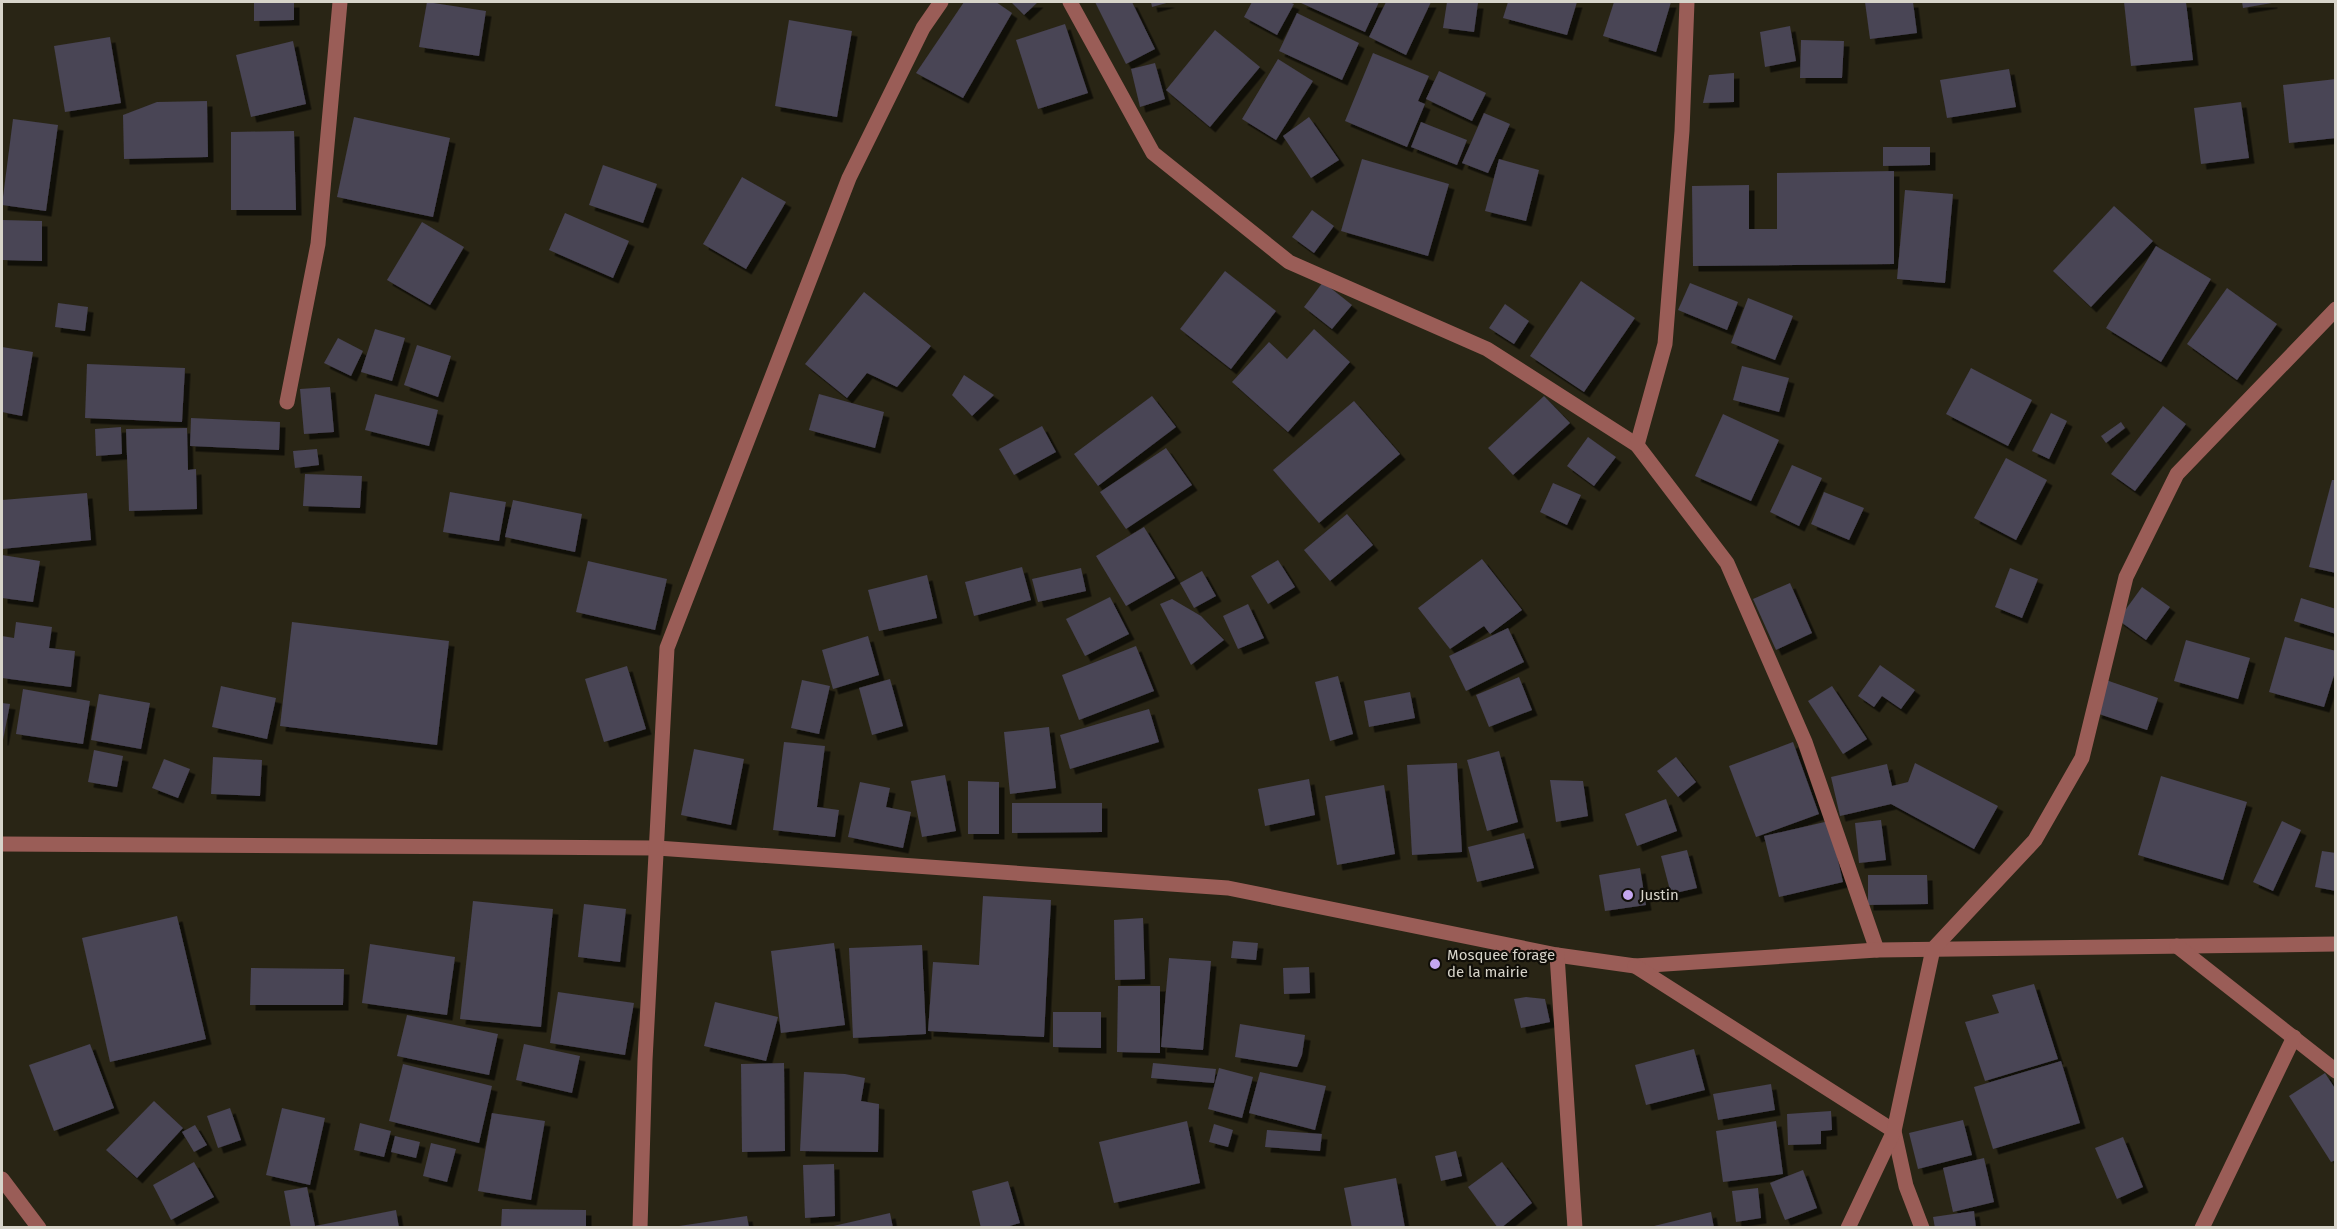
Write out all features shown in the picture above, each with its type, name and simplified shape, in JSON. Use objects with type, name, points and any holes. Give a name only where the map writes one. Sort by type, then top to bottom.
[{"type":"street","points":[[287,402],[318,244],[340,2]]},
{"type":"street","points":[[640,1227],[645,1060],[667,648],[849,178],[923,28],[941,2]]},
{"type":"street","points":[[1070,2],[1153,153],[1289,262],[1487,349],[1637,445],[1727,563],[1805,742],[1877,950]]},
{"type":"street","points":[[1637,445],[1665,344],[1682,131],[1687,2]]},
{"type":"street","points":[[1848,1227],[1894,1131],[1933,949],[2035,840],[2082,758],[2127,577],[2177,474],[2336,309]]},
{"type":"street","points":[[2,844],[657,848],[1228,888],[1557,955],[1635,966],[1877,950],[2336,944]]},
{"type":"street","points":[[2178,946],[2336,1071]]},
{"type":"street","points":[[1557,955],[1575,1227]]},
{"type":"street","points":[[1635,966],[1894,1131],[1906,1186],[1922,1227]]},
{"type":"street","points":[[2202,1227],[2295,1037]]},
{"type":"street","points":[[2,1179],[39,1227]]},
{"type":"building","points":[[254,2],[294,2],[294,20],[254,21]]},
{"type":"building","points":[[427,2],[486,11],[479,56],[419,47]]},
{"type":"building","points":[[964,2],[996,2],[1012,13],[963,98],[916,73]]},
{"type":"building","points":[[1011,2],[1038,2],[1024,15]]},
{"type":"building","points":[[1095,2],[1132,2],[1155,49],[1126,64]]},
{"type":"building","points":[[1151,2],[1170,2],[1152,7]]},
{"type":"building","points":[[1252,2],[1294,4],[1277,35],[1244,17]]},
{"type":"building","points":[[1302,2],[1379,2],[1365,32]]},
{"type":"building","points":[[1386,2],[1431,2],[1406,55],[1369,37]]},
{"type":"building","points":[[1447,2],[1478,3],[1474,32],[1443,28]]},
{"type":"building","points":[[1508,2],[1577,2],[1567,35],[1503,18]]},
{"type":"building","points":[[1614,2],[1671,2],[1656,52],[1603,36]]},
{"type":"building","points":[[1865,2],[1913,2],[1917,33],[1870,39]]},
{"type":"building","points":[[2124,2],[2186,2],[2193,60],[2131,66]]},
{"type":"building","points":[[2242,2],[2272,2],[2272,3],[2243,8]]},
{"type":"building","points":[[1297,13],[1359,43],[1342,80],[1279,51]]},
{"type":"building","points":[[789,20],[852,31],[837,117],[775,106]]},
{"type":"building","points":[[1065,24],[1088,93],[1038,109],[1016,40]]},
{"type":"building","points":[[1790,26],[1796,61],[1765,67],[1760,32]]},
{"type":"building","points":[[1215,30],[1260,67],[1210,127],[1166,90]]},
{"type":"building","points":[[110,37],[121,103],[65,112],[54,46]]},
{"type":"building","points":[[1801,40],[1844,41],[1842,78],[1800,78]]},
{"type":"building","points":[[293,41],[306,104],[251,117],[236,55]]},
{"type":"building","points":[[1373,53],[1429,76],[1418,101],[1425,104],[1407,147],[1345,121]]},
{"type":"building","points":[[1278,59],[1313,81],[1276,140],[1242,119]]},
{"type":"building","points":[[1155,63],[1165,99],[1140,107],[1131,69]]},
{"type":"building","points":[[2009,69],[2016,107],[1947,118],[1940,80]]},
{"type":"building","points":[[1439,71],[1486,93],[1472,121],[1426,99]]},
{"type":"building","points":[[1734,73],[1734,102],[1703,103],[1709,75]]},
{"type":"building","points":[[2336,79],[2336,138],[2289,143],[2283,85]]},
{"type":"building","points":[[207,101],[208,157],[124,159],[123,115],[157,102]]},
{"type":"building","points":[[2241,102],[2249,158],[2201,164],[2194,108]]},
{"type":"building","points":[[1484,113],[1510,124],[1488,173],[1462,163]]},
{"type":"building","points":[[354,117],[450,138],[433,217],[337,197]]},
{"type":"building","points":[[1309,117],[1339,160],[1311,178],[1283,136]]},
{"type":"building","points":[[13,119],[58,125],[46,211],[2,205]]},
{"type":"building","points":[[1421,122],[1467,140],[1457,165],[1411,147]]},
{"type":"building","points":[[294,131],[296,210],[231,210],[231,132]]},
{"type":"building","points":[[1883,147],[1930,147],[1930,165],[1883,166]]},
{"type":"building","points":[[1362,159],[1449,184],[1428,256],[1341,231]]},
{"type":"building","points":[[1499,159],[1539,170],[1526,221],[1485,211]]},
{"type":"building","points":[[603,165],[657,184],[643,223],[589,205]]},
{"type":"building","points":[[1894,171],[1894,264],[1693,266],[1692,186],[1749,185],[1749,229],[1777,229],[1777,173]]},
{"type":"building","points":[[742,177],[786,202],[746,269],[703,244]]},
{"type":"building","points":[[1905,190],[1953,194],[1945,283],[1897,279]]},
{"type":"building","points":[[2114,206],[2153,241],[2091,307],[2053,271]]},
{"type":"building","points":[[1312,210],[1334,226],[1314,253],[1292,237]]},
{"type":"building","points":[[565,213],[629,241],[613,278],[549,250]]},
{"type":"building","points":[[2,220],[42,221],[42,261],[2,260]]},
{"type":"building","points":[[422,222],[464,247],[430,305],[387,280]]},
{"type":"building","points":[[2156,246],[2211,279],[2161,362],[2106,328]]},
{"type":"building","points":[[1225,271],[1276,311],[1231,369],[1180,329]]},
{"type":"building","points":[[1581,281],[1635,318],[1584,392],[1530,356]]},
{"type":"building","points":[[1323,282],[1352,305],[1332,329],[1304,307]]},
{"type":"building","points":[[1690,283],[1738,302],[1727,330],[1678,310]]},
{"type":"building","points":[[2227,288],[2277,324],[2237,380],[2187,344]]},
{"type":"building","points":[[864,292],[931,346],[897,387],[867,373],[847,398],[805,364]]},
{"type":"building","points":[[1748,298],[1793,316],[1775,360],[1731,343]]},
{"type":"building","points":[[58,303],[88,307],[85,331],[55,327]]},
{"type":"building","points":[[1505,304],[1529,321],[1514,344],[1489,328]]},
{"type":"building","points":[[375,329],[405,338],[392,381],[361,372]]},
{"type":"building","points":[[1314,329],[1350,362],[1288,432],[1232,382],[1269,342],[1287,359]]},
{"type":"building","points":[[338,338],[363,351],[351,376],[324,363]]},
{"type":"building","points":[[417,345],[451,356],[438,397],[404,385]]},
{"type":"building","points":[[2,347],[33,352],[22,416],[2,412]]},
{"type":"building","points":[[87,364],[185,368],[182,422],[85,418]]},
{"type":"building","points":[[1742,366],[1789,378],[1779,412],[1733,400]]},
{"type":"building","points":[[1971,368],[2032,400],[2008,446],[1946,414]]},
{"type":"building","points":[[964,375],[994,395],[972,416],[952,395]]},
{"type":"building","points":[[330,387],[334,432],[304,434],[300,389]]},
{"type":"building","points":[[375,394],[438,410],[429,446],[365,430]]},
{"type":"building","points":[[819,394],[884,412],[875,448],[809,430]]},
{"type":"building","points":[[1152,396],[1176,427],[1098,486],[1074,454]]},
{"type":"building","points":[[1544,396],[1570,423],[1513,475],[1488,448]]},
{"type":"building","points":[[1354,401],[1400,454],[1319,523],[1273,470]]},
{"type":"building","points":[[2163,406],[2186,424],[2135,491],[2111,474]]},
{"type":"building","points":[[2051,413],[2067,421],[2049,459],[2032,451]]},
{"type":"building","points":[[1723,414],[1779,440],[1751,501],[1695,476]]},
{"type":"building","points":[[191,418],[280,422],[279,450],[190,446]]},
{"type":"building","points":[[2121,422],[2125,428],[2106,443],[2101,436]]},
{"type":"building","points":[[1042,426],[1056,452],[1014,475],[999,449]]},
{"type":"building","points":[[121,427],[122,454],[96,456],[95,429]]},
{"type":"building","points":[[187,428],[188,470],[196,469],[197,509],[129,511],[126,429]]},
{"type":"building","points":[[1588,437],[1616,457],[1594,486],[1567,466]]},
{"type":"building","points":[[1166,448],[1192,485],[1126,529],[1100,492]]},
{"type":"building","points":[[317,449],[319,465],[295,468],[293,451]]},
{"type":"building","points":[[2006,458],[2047,480],[2016,540],[1974,518]]},
{"type":"building","points":[[1792,465],[1822,478],[1799,526],[1770,512]]},
{"type":"building","points":[[305,474],[362,476],[360,508],[303,506]]},
{"type":"building","points":[[2332,480],[2336,480],[2336,573],[2309,567]]},
{"type":"building","points":[[1553,483],[1581,495],[1567,525],[1540,512]]},
{"type":"building","points":[[450,492],[506,502],[499,541],[443,532]]},
{"type":"building","points":[[1824,492],[1864,508],[1849,540],[1811,524]]},
{"type":"building","points":[[87,493],[91,540],[2,549],[2,500]]},
{"type":"building","points":[[513,500],[582,514],[575,552],[505,537]]},
{"type":"building","points":[[1347,514],[1373,545],[1330,581],[1304,550]]},
{"type":"building","points":[[1144,527],[1175,578],[1126,606],[1096,556]]},
{"type":"building","points":[[2,555],[40,561],[33,602],[2,598]]},
{"type":"building","points":[[1482,559],[1522,610],[1490,634],[1484,626],[1450,649],[1418,608]]},
{"type":"building","points":[[1278,560],[1295,587],[1268,604],[1251,576]]},
{"type":"building","points":[[588,561],[667,579],[655,630],[576,612]]},
{"type":"building","points":[[1022,567],[1031,600],[974,616],[965,582]]},
{"type":"building","points":[[1081,568],[1086,591],[1038,602],[1032,579]]},
{"type":"building","points":[[2010,568],[2038,579],[2022,618],[1995,607]]},
{"type":"building","points":[[1202,571],[1216,596],[1194,608],[1180,583]]},
{"type":"building","points":[[927,575],[937,618],[879,631],[868,590]]},
{"type":"building","points":[[1790,583],[1812,633],[1776,650],[1753,599]]},
{"type":"building","points":[[2142,587],[2170,607],[2146,640],[2118,620]]},
{"type":"building","points":[[1110,597],[1129,634],[1085,656],[1066,619]]},
{"type":"building","points":[[2301,598],[2336,609],[2336,634],[2294,621]]},
{"type":"building","points":[[1172,599],[1201,616],[1224,640],[1191,665],[1160,604]]},
{"type":"building","points":[[1248,604],[1264,638],[1238,649],[1223,616]]},
{"type":"building","points":[[16,622],[52,627],[49,648],[75,651],[71,687],[2,678],[2,636],[14,638]]},
{"type":"building","points":[[292,622],[449,641],[437,745],[280,726]]},
{"type":"building","points":[[1508,628],[1524,662],[1466,691],[1449,656]]},
{"type":"building","points":[[868,636],[879,675],[833,689],[822,650]]},
{"type":"building","points":[[2285,637],[2336,651],[2336,669],[2324,707],[2269,692]]},
{"type":"building","points":[[2186,640],[2250,658],[2238,699],[2174,681]]},
{"type":"building","points":[[1136,646],[1154,691],[1079,720],[1062,675]]},
{"type":"building","points":[[1880,665],[1915,690],[1901,709],[1882,696],[1874,707],[1858,696]]},
{"type":"building","points":[[627,666],[646,729],[604,742],[585,679]]},
{"type":"building","points":[[1338,676],[1353,734],[1330,741],[1315,682]]},
{"type":"building","points":[[1519,677],[1532,710],[1489,727],[1476,695]]},
{"type":"building","points":[[890,679],[903,726],[872,735],[859,688]]},
{"type":"building","points":[[802,680],[830,686],[819,734],[791,728]]},
{"type":"building","points":[[2106,680],[2158,698],[2147,730],[2096,713]]},
{"type":"building","points":[[221,686],[276,698],[267,739],[212,727]]},
{"type":"building","points":[[1832,686],[1867,739],[1843,754],[1808,701]]},
{"type":"building","points":[[23,689],[90,701],[83,744],[16,734]]},
{"type":"building","points":[[1410,692],[1415,718],[1369,727],[1364,701]]},
{"type":"building","points":[[99,694],[150,703],[141,749],[91,740]]},
{"type":"building","points":[[2,703],[10,704],[3,740],[2,740]]},
{"type":"building","points":[[1149,709],[1159,742],[1070,769],[1060,735]]},
{"type":"building","points":[[1049,727],[1056,788],[1010,794],[1004,732]]},
{"type":"building","points":[[784,742],[825,746],[817,807],[839,810],[835,837],[773,830]]},
{"type":"building","points":[[1793,742],[1819,814],[1756,837],[1729,766]]},
{"type":"building","points":[[694,749],[744,759],[731,825],[681,815]]},
{"type":"building","points":[[94,750],[123,756],[117,787],[88,782]]},
{"type":"building","points":[[1499,751],[1518,822],[1487,831],[1467,760]]},
{"type":"building","points":[[213,757],[262,760],[260,796],[211,794]]},
{"type":"building","points":[[1676,757],[1696,782],[1678,797],[1657,771]]},
{"type":"building","points":[[164,759],[190,769],[178,798],[152,788]]},
{"type":"building","points":[[1457,763],[1462,852],[1412,855],[1407,765]]},
{"type":"building","points":[[1915,763],[1998,806],[1974,849],[1891,804],[1840,816],[1831,777],[1887,764],[1892,786],[1908,782]]},
{"type":"building","points":[[945,775],[956,831],[922,837],[911,781]]},
{"type":"building","points":[[2161,776],[2247,802],[2223,880],[2138,855]]},
{"type":"building","points":[[1309,779],[1315,815],[1265,826],[1258,789]]},
{"type":"building","points":[[1550,780],[1583,781],[1588,816],[1556,822]]},
{"type":"building","points":[[968,781],[999,782],[999,834],[968,834]]},
{"type":"building","points":[[860,782],[890,788],[886,807],[911,812],[903,848],[848,837]]},
{"type":"building","points":[[1384,785],[1395,854],[1337,865],[1325,796]]},
{"type":"building","points":[[1666,799],[1677,831],[1637,846],[1625,814]]},
{"type":"building","points":[[1012,803],[1102,803],[1102,832],[1012,833]]},
{"type":"building","points":[[1881,820],[1886,860],[1859,863],[1855,823]]},
{"type":"building","points":[[1829,821],[1843,882],[1779,897],[1764,836]]},
{"type":"building","points":[[2282,821],[2301,830],[2273,891],[2253,882]]},
{"type":"building","points":[[1524,833],[1534,868],[1477,882],[1468,847]]},
{"type":"building","points":[[1687,850],[1697,888],[1671,894],[1661,856]]},
{"type":"building","points":[[2322,851],[2336,853],[2336,891],[2315,887]]},
{"type":"building","points":[[1640,868],[1646,905],[1605,911],[1599,875]]},
{"type":"building","points":[[1868,875],[1927,875],[1928,904],[1868,905]]},
{"type":"building","points":[[983,896],[1051,900],[1044,1037],[928,1031],[933,962],[979,965]]},
{"type":"building","points":[[473,901],[553,909],[541,1027],[460,1019]]},
{"type":"building","points":[[584,904],[626,909],[620,962],[578,957]]},
{"type":"building","points":[[177,916],[206,1039],[110,1062],[82,938]]},
{"type":"building","points":[[1143,918],[1145,979],[1115,980],[1114,920]]},
{"type":"building","points":[[1233,941],[1258,943],[1256,960],[1231,958]]},
{"type":"building","points":[[834,943],[845,1025],[781,1033],[771,951]]},
{"type":"building","points":[[370,944],[455,957],[447,1015],[362,1003]]},
{"type":"building","points":[[922,945],[926,1034],[853,1038],[849,948]]},
{"type":"building","points":[[1169,958],[1211,961],[1203,1050],[1161,1047]]},
{"type":"building","points":[[1309,967],[1310,993],[1284,994],[1283,968]]},
{"type":"building","points":[[251,968],[344,969],[343,1005],[250,1005]]},
{"type":"building","points":[[2034,984],[2058,1059],[1985,1081],[1965,1022],[1999,1013],[1992,995]]},
{"type":"building","points":[[1118,986],[1160,986],[1160,1053],[1117,1052]]},
{"type":"building","points":[[558,992],[634,1003],[625,1055],[550,1043]]},
{"type":"building","points":[[1526,997],[1545,999],[1550,1022],[1521,1028],[1514,999]]},
{"type":"building","points":[[715,1002],[778,1017],[766,1061],[704,1046]]},
{"type":"building","points":[[1053,1012],[1101,1012],[1101,1048],[1053,1047]]},
{"type":"building","points":[[407,1015],[498,1034],[489,1075],[397,1056]]},
{"type":"building","points":[[1240,1024],[1305,1035],[1302,1055],[1297,1067],[1235,1057]]},
{"type":"building","points":[[90,1044],[114,1108],[54,1131],[29,1065]]},
{"type":"building","points":[[524,1044],[580,1056],[572,1093],[516,1080]]},
{"type":"building","points":[[1694,1049],[1705,1090],[1646,1105],[1635,1065]]},
{"type":"building","points":[[2061,1061],[2080,1123],[1993,1149],[1974,1087]]},
{"type":"building","points":[[784,1063],[785,1151],[742,1152],[741,1064]]},
{"type":"building","points":[[1153,1063],[1216,1069],[1214,1083],[1151,1078]]},
{"type":"building","points":[[403,1064],[492,1086],[479,1143],[389,1121]]},
{"type":"building","points":[[1219,1068],[1253,1077],[1242,1118],[1208,1109]]},
{"type":"building","points":[[804,1072],[845,1074],[865,1078],[861,1101],[879,1104],[878,1152],[800,1151]]},
{"type":"building","points":[[1260,1072],[1326,1086],[1315,1130],[1249,1113]]},
{"type":"building","points":[[2325,1073],[2336,1090],[2336,1160],[2331,1162],[2289,1096]]},
{"type":"building","points":[[1771,1084],[1775,1110],[1718,1120],[1713,1094]]},
{"type":"building","points":[[154,1101],[183,1128],[137,1178],[106,1150]]},
{"type":"building","points":[[230,1108],[241,1140],[218,1148],[207,1116]]},
{"type":"building","points":[[282,1108],[325,1118],[310,1185],[266,1175]]},
{"type":"building","points":[[1831,1111],[1832,1130],[1821,1131],[1821,1144],[1788,1145],[1787,1114]]},
{"type":"building","points":[[492,1113],[545,1121],[531,1200],[478,1191]]},
{"type":"building","points":[[1963,1120],[1972,1155],[1918,1169],[1909,1133]]},
{"type":"building","points":[[1187,1121],[1200,1183],[1114,1203],[1099,1142]]},
{"type":"building","points":[[1776,1121],[1783,1174],[1723,1182],[1716,1131]]},
{"type":"building","points":[[360,1123],[391,1131],[384,1157],[354,1150]]},
{"type":"building","points":[[1214,1124],[1233,1130],[1228,1147],[1209,1142]]},
{"type":"building","points":[[195,1125],[207,1145],[194,1152],[182,1132]]},
{"type":"building","points":[[1267,1130],[1322,1134],[1320,1151],[1265,1147]]},
{"type":"building","points":[[395,1136],[420,1142],[416,1158],[391,1152]]},
{"type":"building","points":[[2123,1137],[2143,1187],[2117,1199],[2095,1148]]},
{"type":"building","points":[[431,1143],[456,1149],[447,1182],[423,1176]]},
{"type":"building","points":[[1456,1151],[1462,1176],[1441,1181],[1435,1156]]},
{"type":"building","points":[[1984,1158],[1994,1202],[1953,1212],[1943,1168]]},
{"type":"building","points":[[194,1162],[214,1197],[171,1220],[153,1185]]},
{"type":"building","points":[[1502,1162],[1532,1203],[1498,1228],[1468,1187]]},
{"type":"building","points":[[834,1164],[835,1216],[805,1218],[803,1165]]},
{"type":"building","points":[[1803,1170],[1817,1208],[1785,1220],[1770,1183]]},
{"type":"building","points":[[1396,1178],[1405,1228],[1352,1228],[1344,1188]]},
{"type":"building","points":[[1008,1181],[1020,1223],[1003,1228],[981,1228],[972,1191]]},
{"type":"building","points":[[307,1187],[315,1226],[396,1210],[399,1228],[291,1228],[284,1191]]},
{"type":"building","points":[[1758,1188],[1761,1218],[1736,1222],[1732,1191]]},
{"type":"building","points":[[502,1209],[586,1210],[586,1228],[501,1228]]},
{"type":"building","points":[[1974,1211],[1976,1228],[1935,1228],[1933,1217]]},
{"type":"building","points":[[1711,1212],[1714,1228],[1650,1228],[1650,1227]]},
{"type":"building","points":[[890,1213],[893,1228],[829,1228],[829,1227]]},
{"type":"building","points":[[747,1216],[749,1228],[679,1228],[679,1226]]},
{"type":"place","name":"Justin","points":[[1628,895]]},
{"type":"place","name":"Mosquee forage de la mairie","points":[[1435,964]]}]
